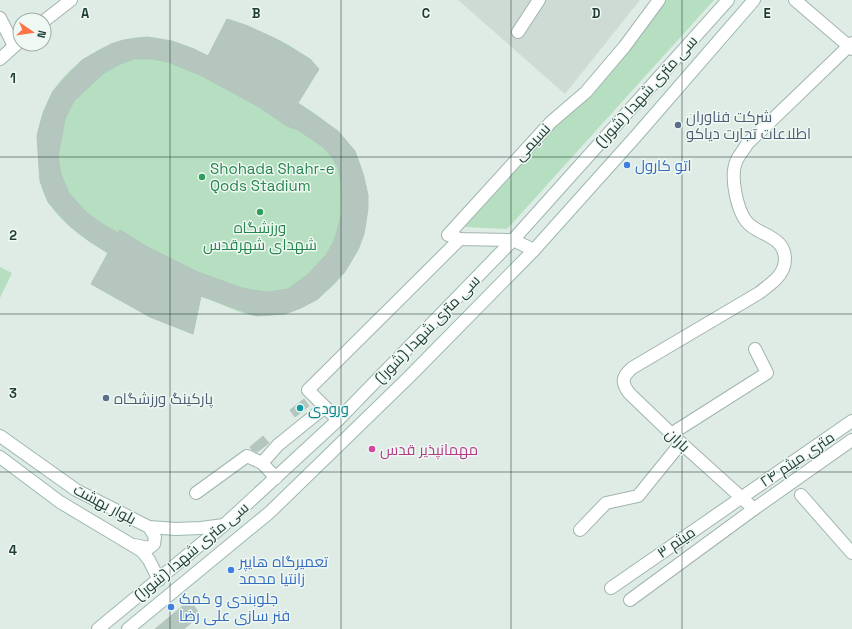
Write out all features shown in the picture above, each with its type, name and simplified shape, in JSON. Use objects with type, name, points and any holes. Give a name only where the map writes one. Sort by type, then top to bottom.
[{"type":"street","points":[[52,15],[70,0]]},
{"type":"street","points":[[518,32],[539,0]]},
{"type":"street","name":"نسیمی","points":[[460,239],[448,235],[551,122],[586,92],[625,46],[659,0]]},
{"type":"street","name":"سی متری شهدا (شورا)","points":[[98,629],[224,525],[338,420],[513,240],[728,0]]},
{"type":"street","name":"سی متری شهدا (شورا)","points":[[128,629],[270,512],[409,377],[534,250],[754,0]]},
{"type":"street","points":[[795,0],[851,46]]},
{"type":"street","points":[[0,18],[12,36]]},
{"type":"street","name":"باران","points":[[754,508],[681,444],[628,393],[623,386],[624,379],[626,373],[632,368],[759,293],[777,278],[784,264],[785,254],[781,245],[773,238],[755,229],[747,222],[736,197],[734,181],[735,163],[747,144],[851,46]]},
{"type":"street","points":[[0,59],[12,48]]},
{"type":"street","points":[[338,420],[308,390],[460,239],[513,240],[534,250]]},
{"type":"street","points":[[672,434],[767,373],[755,349]]},
{"type":"street","points":[[262,463],[283,441],[325,407]]},
{"type":"street","name":"۲۴ متری میثم","points":[[741,497],[851,424]]},
{"type":"street","name":"بلوار بهشت","points":[[0,436],[76,490],[149,527],[176,529],[224,525]]},
{"type":"street","name":"۲۴ متری میثم","points":[[754,508],[852,440]]},
{"type":"street","points":[[580,530],[606,503],[638,496],[681,444]]},
{"type":"street","points":[[196,492],[247,456],[262,463],[276,478]]},
{"type":"street","name":"بلوار بهشت","points":[[0,457],[60,502],[133,544],[142,551],[149,560],[159,580]]},
{"type":"street","points":[[801,495],[852,553]]},
{"type":"street","name":"میثم ۳","points":[[610,588],[741,497]]},
{"type":"street","name":"میثم ۳","points":[[630,600],[754,508]]},
{"type":"street","points":[[133,544],[149,548],[154,544],[155,537],[149,527]]},
{"type":"shaded area","points":[[458,0],[640,0],[565,94]]},
{"type":"green space","points":[[666,0],[714,0],[507,229],[465,227],[545,134],[654,16]]},
{"type":"green space","name":"Shohada Shahr-e Qods Stadium","points":[[227,19],[276,38],[299,52],[319,69],[298,103],[330,124],[351,145],[365,180],[367,208],[363,236],[352,262],[335,284],[313,301],[287,312],[258,316],[244,314],[201,297],[193,334],[150,317],[91,284],[108,253],[75,231],[59,217],[48,202],[40,178],[37,136],[43,113],[53,91],[70,70],[94,52],[120,41],[147,37],[163,39],[194,49],[208,56]]},
{"type":"green space","points":[[0,267],[12,273],[0,298]]},
{"type":"building","points":[[227,19],[248,26],[280,41],[310,59],[319,69],[298,103],[338,131],[355,151],[368,195],[368,209],[364,234],[358,250],[344,273],[318,299],[285,314],[256,316],[201,296],[193,334],[150,317],[91,284],[108,253],[70,226],[48,202],[40,181],[37,136],[43,113],[53,91],[82,60],[111,44],[124,40],[147,37],[172,41],[208,56]],"holes":[[[134,59],[152,59],[168,62],[200,75],[259,107],[287,126],[298,130],[323,147],[332,157],[338,168],[341,182],[342,213],[334,241],[326,255],[307,275],[288,289],[269,292],[252,290],[239,287],[198,272],[146,246],[120,230],[118,233],[101,223],[86,212],[69,193],[61,174],[58,157],[65,119],[74,101],[104,73],[118,65]]]},
{"type":"building","name":"ورودی","points":[[304,399],[309,406],[295,417],[290,410]]},
{"type":"building","points":[[263,436],[269,443],[257,452],[252,450],[250,447]]},
{"type":"building","points":[[190,600],[200,615],[184,629],[155,629]]},
{"type":"place","name":"شرکت فناوران اطلاعات تجارت دیاکو","points":[[678,125]]},
{"type":"place","name":"اتو کارول","points":[[627,165]]},
{"type":"place","name":"Shohada Shahr-e Qods Stadium","points":[[202,177]]},
{"type":"place","name":"ورزشگاه شهدای شهرقدس","points":[[260,212]]},
{"type":"place","name":"پارکینگ ورزشگاه","points":[[106,398]]},
{"type":"place","name":"ورودی","points":[[300,408]]},
{"type":"place","name":"مهمانپذیر قدس","points":[[372,449]]},
{"type":"place","name":"تعمیرگاه هایپر زانتیا محمد","points":[[231,570]]},
{"type":"place","name":"جلوبندی و کمک فنر سازی علی رضا","points":[[171,607]]}]
